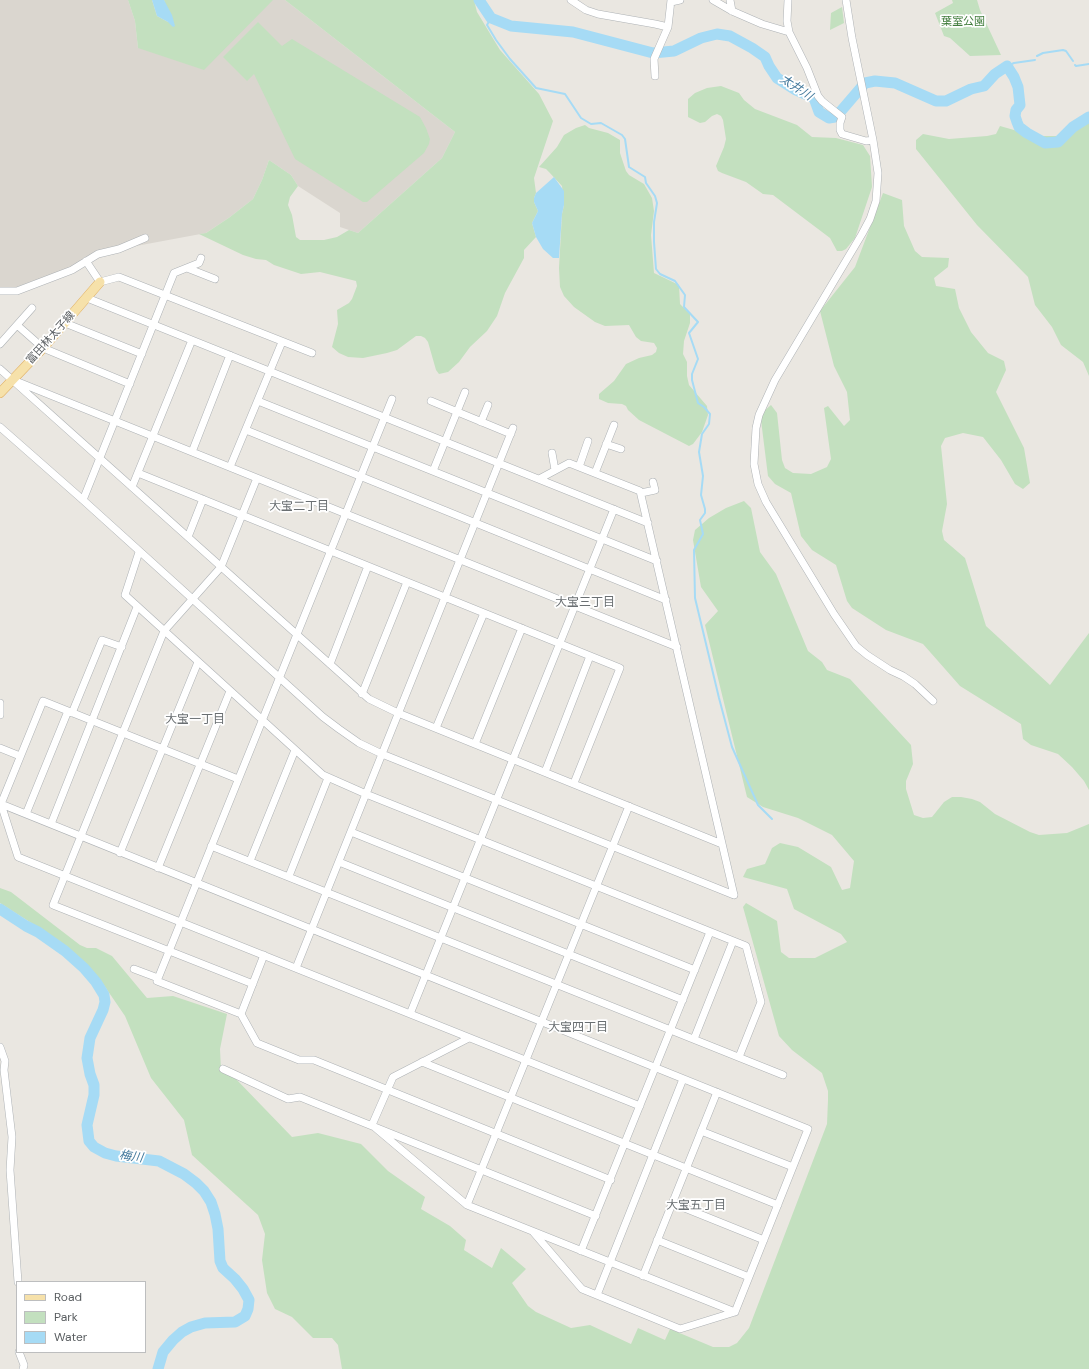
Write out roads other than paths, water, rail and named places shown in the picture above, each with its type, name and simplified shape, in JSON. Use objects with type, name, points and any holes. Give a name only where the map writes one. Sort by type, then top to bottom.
[{"type":"main road","name":"富田林太子線","points":[[0,393],[65,323],[100,282]]},
{"type":"street","points":[[571,0],[586,10],[598,14],[668,27]]},
{"type":"street","points":[[656,76],[654,59],[668,27],[671,1],[680,0]]},
{"type":"street","points":[[713,0],[732,11],[771,27],[789,32]]},
{"type":"street","points":[[730,0],[732,11]]},
{"type":"street","points":[[788,0],[787,21],[789,32],[807,68],[818,96],[842,117],[840,123],[840,130],[842,134],[866,141],[873,140]]},
{"type":"street","points":[[846,0],[878,173],[876,201],[870,219],[833,285],[775,380],[759,415],[756,428],[754,464],[758,484],[766,502],[834,614],[856,646],[866,655],[915,684],[933,701]]},
{"type":"street","points":[[0,291],[17,291],[72,270],[98,254],[119,249],[145,238]]},
{"type":"street","points":[[83,500],[174,273],[199,263],[201,258]]},
{"type":"street","points":[[86,261],[100,282],[119,277],[312,353]]},
{"type":"street","points":[[187,268],[215,279]]},
{"type":"street","points":[[87,298],[648,523]]},
{"type":"street","points":[[0,344],[32,308]]},
{"type":"street","points":[[65,323],[142,354]]},
{"type":"street","points":[[17,325],[42,348],[130,384]]},
{"type":"street","points":[[132,487],[192,340]]},
{"type":"street","points":[[230,467],[282,342]]},
{"type":"street","points":[[192,452],[230,355]]},
{"type":"street","points":[[0,369],[362,694],[376,703],[398,713],[722,844]]},
{"type":"street","points":[[13,380],[677,647]]},
{"type":"street","points":[[433,471],[465,392]]},
{"type":"street","points":[[392,399],[157,981],[241,1014],[257,1043],[299,1060],[314,1060],[611,1180]]},
{"type":"street","points":[[258,401],[657,561]]},
{"type":"street","points":[[296,968],[512,431],[481,422],[431,401]]},
{"type":"street","points":[[481,422],[488,405]]},
{"type":"street","points":[[595,473],[614,425]]},
{"type":"street","points":[[0,427],[280,678],[339,729],[360,743],[382,754],[734,895],[641,493],[640,491],[570,463],[539,479]]},
{"type":"street","points":[[246,430],[666,600]]},
{"type":"street","points":[[579,467],[588,441]]},
{"type":"street","points":[[606,444],[621,450]]},
{"type":"street","points":[[552,453],[555,470]]},
{"type":"street","points":[[138,474],[620,668],[574,783]]},
{"type":"street","points":[[253,984],[53,905],[164,631],[221,566],[257,478]]},
{"type":"street","points":[[641,493],[655,490],[653,482]]},
{"type":"street","points":[[188,537],[203,499]]},
{"type":"street","points":[[410,1014],[614,509]]},
{"type":"street","points":[[139,552],[125,595],[319,772],[328,778],[746,946],[761,1002],[739,1057]]},
{"type":"street","points":[[330,664],[368,566]]},
{"type":"street","points":[[362,694],[407,582]]},
{"type":"street","points":[[51,824],[138,607]]},
{"type":"street","points":[[436,728],[484,613]]},
{"type":"street","points":[[475,744],[522,628]]},
{"type":"street","points":[[26,814],[102,640],[122,647]]},
{"type":"street","points":[[545,772],[590,656]]},
{"type":"street","points":[[120,853],[198,662]]},
{"type":"street","points":[[158,868],[230,691]]},
{"type":"street","points":[[238,779],[43,700],[1,804],[18,857],[640,1106]]},
{"type":"street","points":[[0,703],[0,715]]},
{"type":"street","points":[[0,748],[20,756]]},
{"type":"street","points":[[250,861],[295,750]]},
{"type":"street","points":[[289,876],[328,778]]},
{"type":"street","points":[[1,804],[808,1129],[735,1312]]},
{"type":"street","points":[[467,1205],[595,886],[629,806]]},
{"type":"street","points":[[351,832],[695,970]]},
{"type":"street","points":[[212,846],[671,1029],[782,1075]]},
{"type":"street","points":[[339,862],[683,1000]]},
{"type":"street","points":[[581,1251],[626,1143],[710,932]]},
{"type":"street","points":[[694,1039],[733,941]]},
{"type":"street","points":[[241,1014],[264,955]]},
{"type":"street","points":[[134,968],[158,978]]},
{"type":"street","points":[[372,1125],[393,1076],[469,1038]]},
{"type":"street","points":[[0,1047],[4,1061],[12,1137],[10,1170],[18,1281]]},
{"type":"street","points":[[422,1062],[778,1205]]},
{"type":"street","points":[[223,1069],[288,1099],[300,1097],[596,1216]]},
{"type":"street","points":[[597,1295],[683,1078]]},
{"type":"street","points":[[643,1276],[717,1092]]},
{"type":"street","points":[[372,1125],[467,1205],[735,1312]]},
{"type":"street","points":[[701,1131],[793,1168]]},
{"type":"street","points":[[672,1203],[764,1240]]},
{"type":"street","points":[[532,1232],[582,1289],[680,1329],[735,1312]]},
{"type":"street","points":[[657,1240],[749,1277]]},
{"type":"street","points":[[19,1353],[24,1365],[23,1369]]},
{"type":"water","points":[[152,0],[164,0],[172,15],[175,26],[173,27],[168,22],[157,16]]},
{"type":"water","points":[[554,177],[564,191],[559,258],[553,258],[543,249],[536,237],[532,223],[538,211],[534,202],[536,193]]},
{"type":"waterway","name":"太井川","points":[[479,0],[491,18],[511,26],[573,32],[653,53],[674,51],[701,38],[717,34],[730,36],[765,57],[777,78],[796,90],[814,98],[819,112],[829,118],[835,117],[865,83],[875,81],[895,83],[936,101],[946,101],[971,89],[984,86],[995,74],[1007,66],[1018,87],[1020,105],[1016,110],[1015,116],[1019,127],[1027,133],[1045,143],[1058,142],[1073,127],[1089,117]]},
{"type":"waterway","points":[[491,18],[487,25],[496,40],[510,59],[536,88],[565,94],[581,118],[591,124],[601,123],[622,135],[625,139],[629,167],[645,177],[646,183],[655,196],[657,203],[654,222],[656,269],[660,274],[675,281],[685,295],[684,307],[698,322],[689,333],[698,359],[692,374],[692,380],[698,403],[710,414],[709,424],[702,434],[699,452],[703,476],[701,495],[705,513],[700,520],[703,534],[694,550],[695,598],[732,747],[758,805],[772,819]]},
{"type":"waterway","points":[[1037,56],[1043,53],[1063,50],[1066,51],[1073,61]]},
{"type":"waterway","points":[[1007,66],[1014,63],[1035,60]]},
{"type":"waterway","points":[[1075,65],[1089,64]]},
{"type":"waterway","name":"梅川","points":[[0,909],[38,932],[65,951],[84,968],[96,982],[104,995],[105,1002],[103,1010],[90,1038],[87,1058],[94,1085],[94,1095],[87,1125],[89,1141],[94,1147],[105,1153],[116,1156],[159,1161],[184,1174],[196,1183],[204,1191],[211,1202],[215,1214],[218,1229],[220,1261],[223,1268],[235,1279],[249,1300],[248,1309],[245,1316],[235,1322],[205,1323],[191,1327],[182,1332],[163,1352],[158,1369]]},
{"type":"district","name":"大宝二丁目","points":[[299,507]]},
{"type":"district","name":"大宝三丁目","points":[[585,603]]},
{"type":"district","name":"大宝一丁目","points":[[195,720]]},
{"type":"district","name":"大宝四丁目","points":[[578,1028]]},
{"type":"district","name":"大宝五丁目","points":[[696,1206]]},
{"type":"park label","name":"葉室公園","points":[[963,22]]}]
